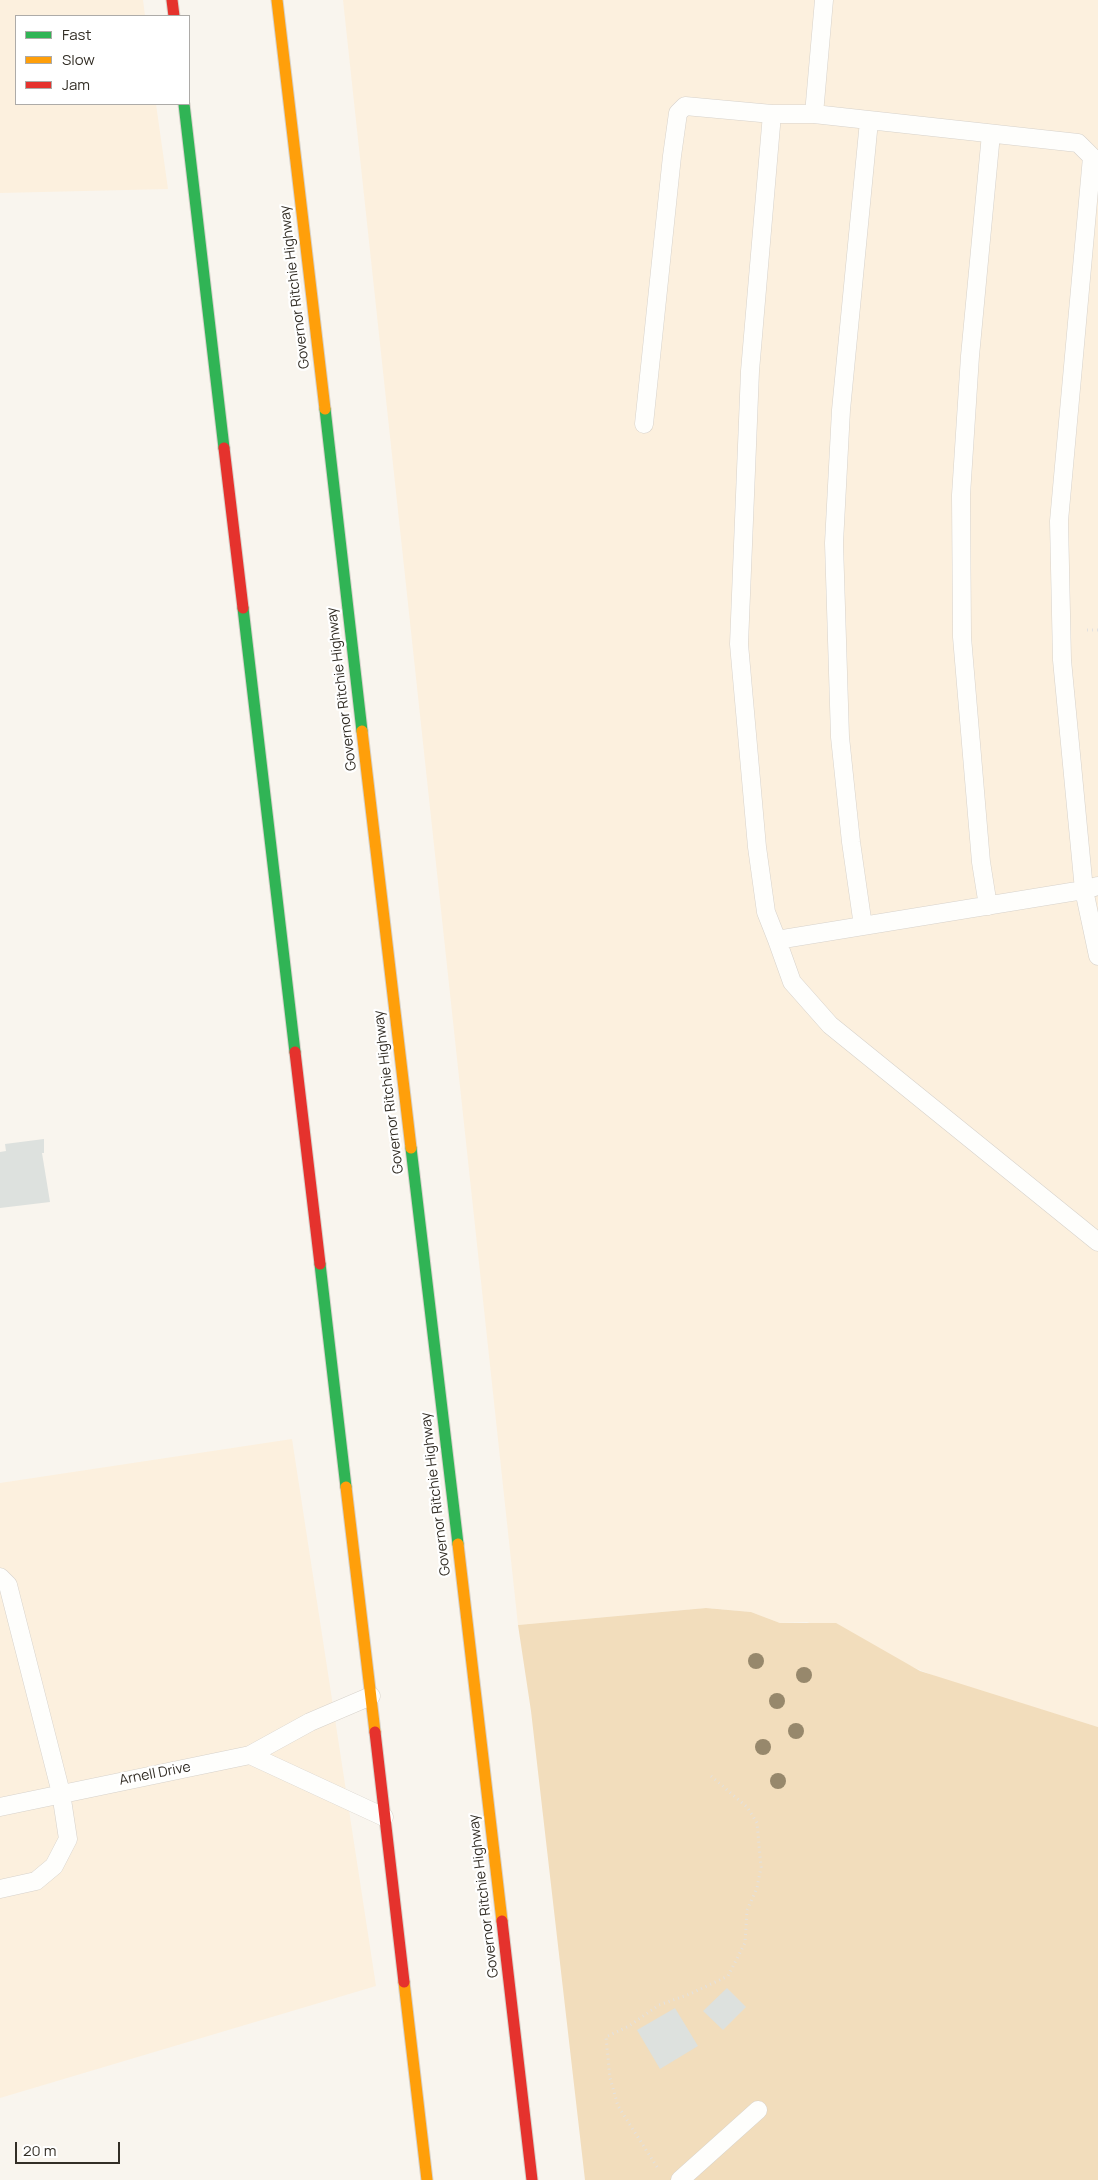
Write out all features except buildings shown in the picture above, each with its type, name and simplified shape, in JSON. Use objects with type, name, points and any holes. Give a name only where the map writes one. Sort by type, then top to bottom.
[{"type":"highway","points":[[172,0],[174,15]]},
{"type":"highway","name":"Governor Ritchie Highway","points":[[277,0],[532,2180]]},
{"type":"highway","points":[[184,105],[427,2180]]},
{"type":"lane","points":[[814,114],[824,0]]},
{"type":"lane","points":[[644,424],[670,166],[678,113],[685,106],[772,114],[814,114],[1078,143],[1092,157],[1059,521],[1062,660],[1098,956]]},
{"type":"lane","points":[[772,114],[750,371],[739,644],[757,847],[766,912],[792,982],[830,1025],[1098,1242]]},
{"type":"lane","points":[[863,926],[850,842],[840,737],[834,543],[841,410],[869,120]]},
{"type":"lane","points":[[988,906],[982,862],[962,637],[961,495],[970,356],[991,134]]},
{"type":"lane","points":[[777,940],[1091,888]]},
{"type":"lane","points":[[0,1577],[8,1585],[61,1793],[68,1839],[54,1866],[36,1881],[0,1889]]},
{"type":"lane","name":"Arnell Drive","points":[[0,1807],[250,1755],[310,1722],[370,1696]]},
{"type":"lane","points":[[250,1755],[384,1817]]},
{"type":"lane","points":[[680,2180],[758,2110]]},
{"type":"path","points":[[661,2171],[656,2167],[618,2106],[610,2078],[606,2036],[629,2026],[659,2006],[728,1976],[745,1943],[747,1910],[756,1888],[761,1867],[757,1823],[747,1807],[710,1776]]},
{"type":"shaded area","points":[[0,0],[143,0],[145,15],[15,15],[15,105],[156,105],[168,189],[0,193]]},
{"type":"shaded area","points":[[343,0],[1098,0],[1098,1727],[941,1679],[807,1622],[780,1623],[751,1612],[706,1608],[518,1625]]},
{"type":"shaded area","points":[[292,1439],[376,1986],[0,2098],[0,1483]]},
{"type":"shaded area","points":[[706,1608],[751,1612],[780,1623],[836,1623],[920,1671],[1098,1727],[1098,2180],[585,2180],[531,1711],[518,1625]]},
{"type":"traffic: fast","points":[[184,105],[224,448]]},
{"type":"traffic: fast","points":[[325,409],[362,731]]},
{"type":"traffic: fast","points":[[243,608],[295,1052]]},
{"type":"traffic: fast","points":[[411,1148],[458,1544]]},
{"type":"traffic: fast","points":[[320,1264],[346,1487]]},
{"type":"traffic: slow","points":[[277,0],[325,409]]},
{"type":"traffic: slow","points":[[362,731],[411,1148]]},
{"type":"traffic: slow","points":[[346,1487],[375,1732]]},
{"type":"traffic: slow","points":[[458,1544],[502,1921]]},
{"type":"traffic: slow","points":[[404,1982],[427,2180]]},
{"type":"traffic: jam","points":[[172,0],[174,15]]},
{"type":"traffic: jam","points":[[224,448],[243,608]]},
{"type":"traffic: jam","points":[[295,1052],[320,1264]]},
{"type":"traffic: jam","points":[[375,1732],[404,1982]]},
{"type":"traffic: jam","points":[[502,1921],[532,2180]]}]
